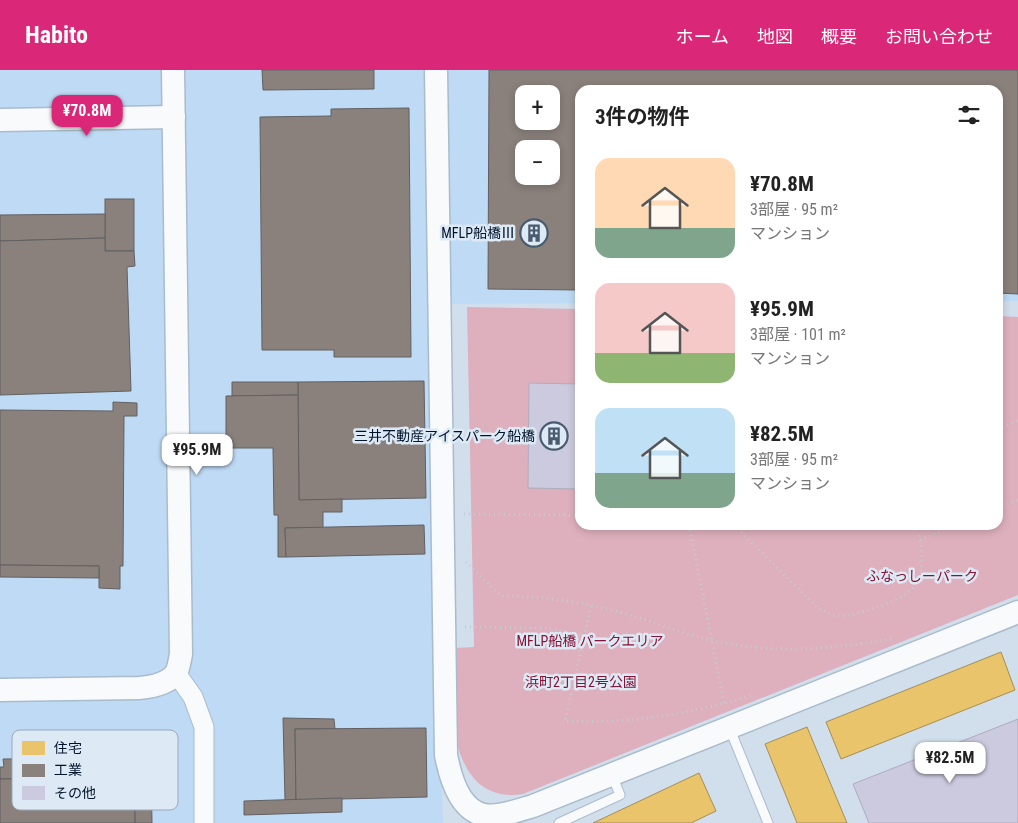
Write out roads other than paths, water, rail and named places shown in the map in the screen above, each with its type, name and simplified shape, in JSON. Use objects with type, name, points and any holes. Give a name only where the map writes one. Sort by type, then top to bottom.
[{"type":"street","points":[[0,690],[152,687],[166,681],[176,673],[181,654],[173,70]]},
{"type":"street","points":[[436,70],[446,756],[450,777],[469,807],[484,815],[504,814],[533,806],[1018,612]]},
{"type":"street","points":[[0,120],[174,117]]},
{"type":"street","points":[[176,673],[193,696],[204,727],[204,823]]},
{"type":"lane","points":[[729,727],[768,823]]},
{"type":"lane","points":[[558,823],[620,795],[612,774]]},
{"type":"place","name":"MFLP船橋Ⅲ","points":[[534,233]]},
{"type":"place","name":"三井不動産アイスパーク船橋","points":[[554,436]]},
{"type":"park label","name":"ふなっしーパーク","points":[[922,576]]},
{"type":"park label","name":"MFLP船橋 パークエリア","points":[[590,641]]},
{"type":"park label","name":"浜町2丁目2号公園","points":[[581,682]]}]
